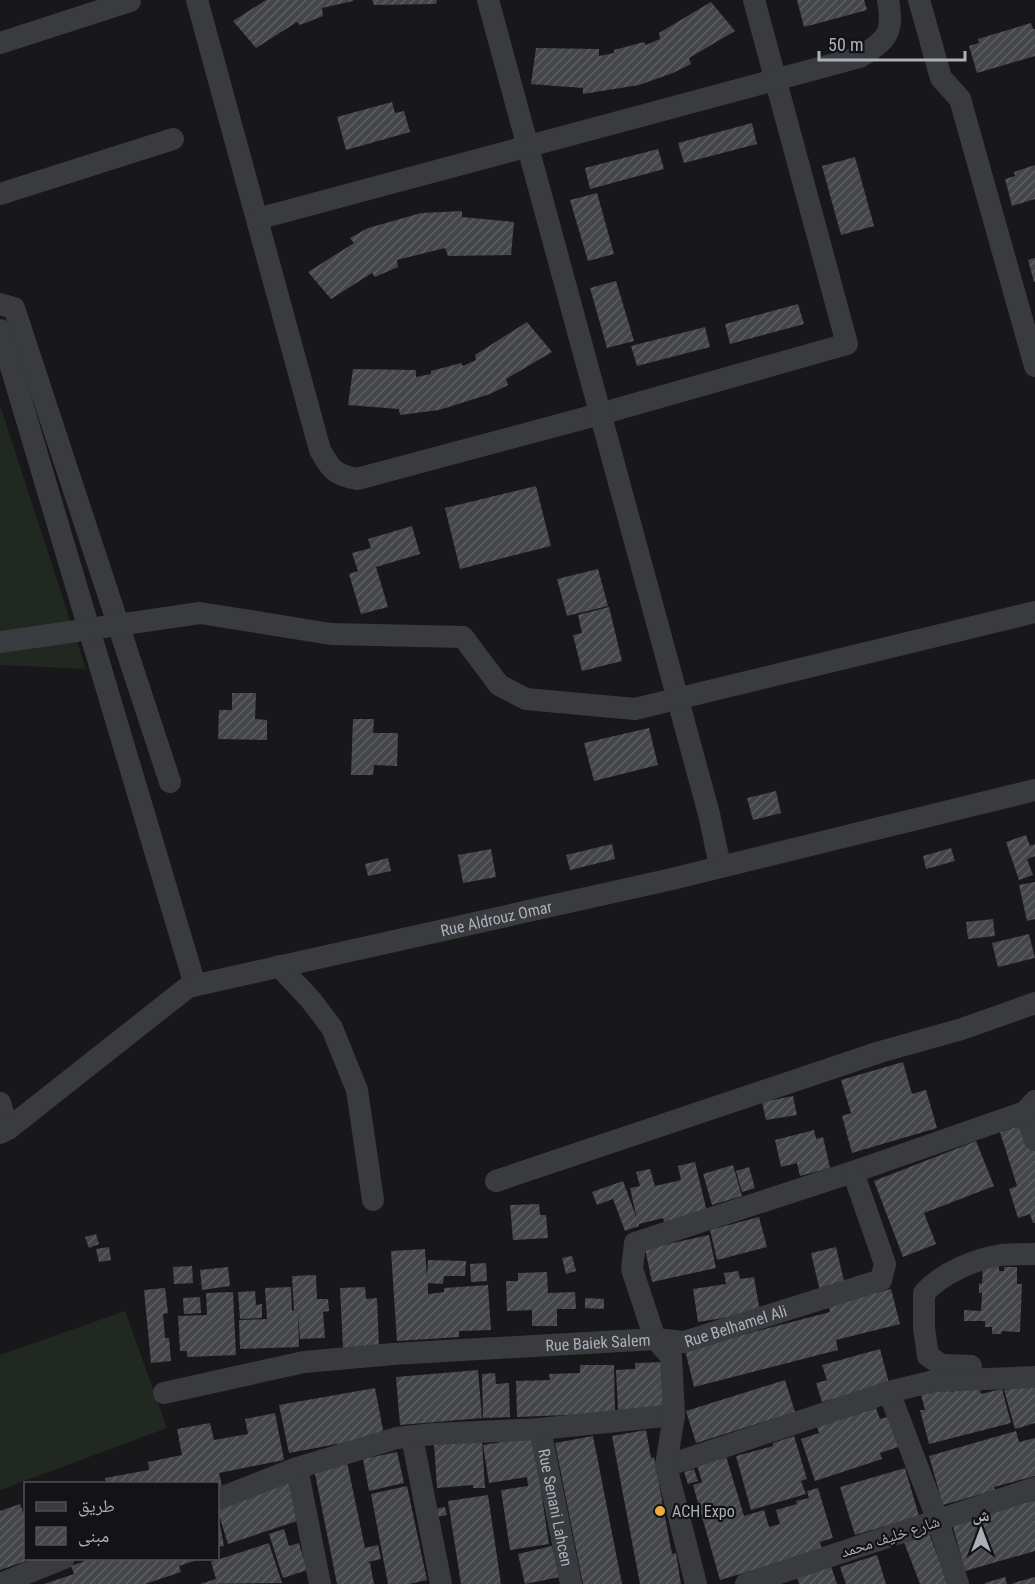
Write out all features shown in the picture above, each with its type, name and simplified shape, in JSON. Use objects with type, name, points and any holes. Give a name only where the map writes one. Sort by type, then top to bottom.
[{"type":"street","points":[[198,0],[320,450],[328,464],[339,475],[357,478],[372,476],[600,414],[847,344],[754,0]]},
{"type":"street","points":[[488,0],[678,698],[709,814],[720,866]]},
{"type":"street","points":[[257,219],[860,57],[880,44],[890,26],[888,0]]},
{"type":"street","points":[[919,0],[940,78],[960,99],[1035,366]]},
{"type":"street","points":[[0,43],[130,1]]},
{"type":"street","points":[[0,195],[173,139]]},
{"type":"street","points":[[0,304],[14,308],[170,782]]},
{"type":"street","points":[[0,330],[195,985]]},
{"type":"street","points":[[0,642],[200,613],[331,634],[463,637],[499,685],[526,699],[635,709],[1035,612]]},
{"type":"street","name":"Rue Aldrouz Omar","points":[[4,1131],[188,987],[720,866],[1035,790]]},
{"type":"street","points":[[279,966],[310,999],[332,1028],[357,1090],[373,1200]]},
{"type":"street","points":[[496,1181],[880,1052],[962,1029],[1035,1003]]},
{"type":"street","points":[[0,1103],[4,1131]]},
{"type":"street","points":[[1030,1107],[1035,1140]]},
{"type":"street","name":"Rue Baiek Salem","points":[[164,1393],[304,1362],[393,1354],[655,1338],[632,1269],[635,1243],[853,1172],[1030,1107]]},
{"type":"street","name":"Rue Belhamel Ali","points":[[655,1338],[684,1342],[881,1280],[885,1264],[853,1172]]},
{"type":"street","points":[[1035,1254],[1002,1255],[978,1260],[933,1283],[924,1293],[924,1328],[928,1356],[942,1365],[1035,1366]]},
{"type":"street","name":"Rue Belhamel Ali","points":[[655,1338],[670,1356],[674,1415],[666,1466],[696,1584]]},
{"type":"street","points":[[666,1466],[889,1392],[934,1381],[1035,1377]]},
{"type":"street","points":[[889,1392],[938,1521],[958,1584]]},
{"type":"street","points":[[219,1499],[297,1468],[397,1438],[540,1429],[674,1415]]},
{"type":"street","name":"Rue Senani Lahcen","points":[[540,1429],[571,1584]]},
{"type":"street","points":[[412,1437],[441,1584]]},
{"type":"street","points":[[297,1468],[320,1584]]},
{"type":"street","name":"شارع خليف محمد","points":[[746,1584],[1035,1488]]},
{"type":"street","points":[[0,1584],[59,1560]]},
{"type":"shaded area","points":[[0,405],[86,669],[0,665]]},
{"type":"shaded area","points":[[125,1311],[167,1428],[0,1490],[0,1355]]},
{"type":"building","points":[[266,0],[353,1],[322,8],[323,16],[300,25],[297,22],[256,48],[233,21]]},
{"type":"building","points":[[372,0],[437,0],[436,4],[374,5]]},
{"type":"building","points":[[797,0],[864,0],[867,10],[804,27]]},
{"type":"building","points":[[711,2],[735,31],[689,58],[691,64],[673,73],[639,85],[583,94],[583,88],[531,84],[536,48],[599,49],[599,56],[644,42],[646,45],[660,39],[659,33]]},
{"type":"building","points":[[1031,23],[1035,29],[1035,56],[977,73],[969,46],[979,43],[978,39]]},
{"type":"building","points":[[392,102],[395,113],[404,111],[410,132],[346,150],[337,117]]},
{"type":"building","points":[[752,123],[757,144],[684,163],[678,143]]},
{"type":"building","points":[[658,149],[664,169],[590,189],[585,168]]},
{"type":"building","points":[[855,157],[874,226],[841,235],[822,166]]},
{"type":"building","points":[[1035,165],[1035,199],[1012,206],[1005,179],[1015,176],[1014,172]]},
{"type":"building","points":[[597,193],[614,254],[588,261],[570,200]]},
{"type":"building","points":[[462,211],[462,217],[514,222],[511,255],[448,256],[445,248],[397,260],[398,267],[375,277],[372,273],[331,299],[308,272],[354,243],[350,238],[368,228],[421,213]]},
{"type":"building","points":[[1035,258],[1035,282],[1034,282],[1028,260]]},
{"type":"building","points":[[616,281],[634,341],[607,348],[590,288]]},
{"type":"building","points":[[798,304],[804,324],[730,344],[725,324]]},
{"type":"building","points":[[527,322],[552,352],[506,379],[508,385],[490,394],[439,410],[400,415],[399,409],[348,405],[353,369],[416,370],[416,377],[461,363],[463,366],[476,360],[475,355]]},
{"type":"building","points":[[705,327],[710,347],[637,366],[631,346]]},
{"type":"building","points":[[536,486],[551,546],[460,569],[445,508]]},
{"type":"building","points":[[412,526],[420,554],[376,567],[388,607],[361,614],[349,574],[358,571],[352,553],[371,548],[368,539]]},
{"type":"building","points":[[598,569],[608,606],[567,616],[557,579]]},
{"type":"building","points":[[609,607],[622,661],[582,671],[573,635],[582,633],[578,615]]},
{"type":"building","points":[[232,693],[256,693],[255,719],[267,720],[267,740],[218,739],[219,710],[232,710]]},
{"type":"building","points":[[353,719],[374,719],[373,733],[398,733],[397,766],[374,765],[373,775],[351,775]]},
{"type":"building","points":[[649,728],[658,765],[594,781],[584,743]]},
{"type":"building","points":[[776,791],[781,813],[753,820],[747,798]]},
{"type":"building","points":[[1026,835],[1030,846],[1035,844],[1035,856],[1027,859],[1033,875],[1019,880],[1006,842]]},
{"type":"building","points":[[612,844],[615,859],[570,870],[566,855]]},
{"type":"building","points":[[951,848],[955,861],[926,869],[923,856]]},
{"type":"building","points":[[491,849],[496,877],[463,883],[458,855]]},
{"type":"building","points":[[388,858],[391,871],[368,876],[365,864]]},
{"type":"building","points":[[1035,882],[1035,919],[1027,921],[1019,885]]},
{"type":"building","points":[[993,919],[995,936],[968,939],[966,922]]},
{"type":"building","points":[[1029,934],[1035,958],[998,967],[992,943]]},
{"type":"building","points":[[903,1062],[912,1094],[926,1090],[937,1128],[852,1153],[842,1116],[851,1113],[841,1080]]},
{"type":"building","points":[[793,1096],[797,1115],[766,1120],[762,1102]]},
{"type":"building","points":[[1029,1123],[1035,1143],[1035,1223],[1030,1214],[1018,1218],[1009,1189],[1017,1186],[1000,1132]]},
{"type":"building","points":[[814,1130],[816,1139],[823,1137],[830,1168],[800,1176],[797,1163],[781,1167],[775,1140]]},
{"type":"building","points":[[976,1141],[994,1186],[924,1213],[936,1244],[903,1257],[874,1181]]},
{"type":"building","points":[[695,1162],[707,1212],[664,1222],[663,1218],[639,1224],[625,1231],[613,1199],[597,1205],[592,1192],[623,1181],[637,1219],[630,1188],[640,1186],[636,1172],[650,1169],[655,1186],[681,1180],[678,1166]]},
{"type":"building","points":[[733,1165],[742,1196],[712,1205],[703,1174]]},
{"type":"building","points":[[749,1167],[755,1188],[742,1192],[736,1171]]},
{"type":"building","points":[[539,1204],[540,1215],[546,1215],[548,1238],[513,1240],[510,1205]]},
{"type":"building","points":[[759,1217],[767,1247],[717,1260],[710,1230]]},
{"type":"building","points":[[96,1234],[99,1244],[89,1248],[85,1237]]},
{"type":"building","points":[[709,1235],[716,1268],[652,1282],[645,1249]]},
{"type":"building","points":[[109,1247],[111,1260],[99,1262],[96,1249]]},
{"type":"building","points":[[836,1247],[845,1285],[820,1291],[811,1253]]},
{"type":"building","points":[[425,1249],[427,1278],[428,1260],[466,1261],[465,1276],[444,1276],[443,1284],[428,1283],[428,1294],[444,1292],[444,1288],[488,1285],[491,1330],[459,1331],[459,1337],[397,1341],[391,1251]]},
{"type":"building","points":[[572,1256],[576,1271],[566,1274],[562,1258]]},
{"type":"building","points":[[486,1263],[487,1281],[471,1282],[470,1264]]},
{"type":"building","points":[[983,1264],[999,1265],[999,1271],[1004,1271],[1004,1267],[1017,1267],[1017,1284],[1022,1284],[1020,1332],[1002,1331],[1001,1334],[992,1334],[992,1327],[985,1327],[985,1321],[964,1321],[964,1310],[981,1311],[982,1293],[979,1293],[979,1283],[982,1284]]},
{"type":"building","points":[[192,1266],[193,1283],[174,1284],[173,1267]]},
{"type":"building","points":[[228,1267],[230,1286],[202,1290],[200,1270]]},
{"type":"building","points":[[738,1271],[740,1279],[754,1277],[760,1312],[698,1322],[693,1289],[726,1284],[724,1273]]},
{"type":"building","points":[[547,1272],[548,1293],[575,1292],[576,1309],[557,1309],[557,1326],[532,1326],[532,1310],[507,1311],[506,1281],[518,1281],[518,1273]]},
{"type":"building","points":[[316,1275],[317,1299],[328,1299],[329,1311],[323,1312],[325,1338],[300,1339],[298,1310],[299,1347],[240,1349],[239,1320],[267,1319],[265,1288],[291,1287],[292,1311],[294,1310],[292,1276]]},
{"type":"building","points":[[365,1287],[366,1299],[377,1298],[379,1347],[343,1348],[340,1288]]},
{"type":"building","points":[[165,1288],[168,1313],[163,1314],[165,1338],[169,1338],[171,1361],[151,1363],[144,1290]]},
{"type":"building","points":[[891,1289],[900,1324],[836,1340],[838,1350],[694,1387],[685,1350],[830,1312],[828,1305]]},
{"type":"building","points":[[255,1291],[256,1305],[262,1304],[262,1318],[240,1319],[238,1292]]},
{"type":"building","points":[[233,1292],[236,1355],[187,1357],[187,1351],[180,1351],[178,1316],[207,1315],[206,1293]]},
{"type":"building","points":[[200,1297],[201,1313],[184,1314],[183,1298]]},
{"type":"building","points":[[585,1298],[604,1299],[604,1309],[585,1308]]},
{"type":"building","points":[[880,1349],[889,1383],[822,1402],[816,1383],[827,1380],[822,1365]]},
{"type":"building","points":[[667,1362],[669,1407],[618,1410],[616,1370],[635,1369],[635,1363]]},
{"type":"building","points":[[580,1365],[614,1365],[615,1413],[517,1417],[516,1381],[550,1380],[549,1374],[580,1373]]},
{"type":"building","points":[[478,1370],[482,1418],[400,1425],[396,1377]]},
{"type":"building","points":[[495,1373],[496,1384],[509,1383],[510,1417],[483,1418],[482,1374]]},
{"type":"building","points":[[785,1380],[795,1412],[696,1443],[686,1411]]},
{"type":"building","points":[[979,1385],[981,1394],[1002,1389],[1011,1423],[929,1444],[920,1410],[925,1410],[921,1395],[950,1388],[951,1392]]},
{"type":"building","points":[[1035,1385],[1035,1423],[1015,1429],[1004,1390]]},
{"type":"building","points":[[375,1388],[384,1435],[289,1453],[279,1405]]},
{"type":"building","points":[[876,1408],[880,1419],[891,1416],[901,1446],[880,1453],[882,1459],[815,1481],[801,1439],[819,1433],[817,1427]]},
{"type":"building","points":[[275,1413],[284,1460],[219,1473],[222,1486],[219,1487],[219,1482],[106,1482],[105,1478],[149,1470],[148,1462],[182,1455],[177,1429],[210,1423],[214,1440],[248,1434],[245,1419]]},
{"type":"building","points":[[646,1430],[651,1458],[654,1457],[672,1554],[676,1553],[681,1584],[640,1584],[612,1436]]},
{"type":"building","points":[[1016,1431],[1019,1442],[1035,1438],[1035,1476],[994,1487],[995,1490],[943,1505],[929,1456]]},
{"type":"building","points":[[593,1436],[622,1584],[583,1584],[555,1443]]},
{"type":"building","points":[[794,1436],[807,1479],[801,1481],[806,1494],[751,1510],[736,1456],[773,1446],[773,1443]]},
{"type":"building","points":[[533,1437],[549,1544],[510,1550],[501,1490],[528,1486],[527,1477],[489,1483],[483,1445]]},
{"type":"building","points":[[482,1441],[485,1488],[473,1488],[473,1485],[437,1488],[434,1444]]},
{"type":"building","points":[[397,1452],[404,1483],[369,1491],[363,1459]]},
{"type":"building","points":[[726,1456],[744,1516],[764,1510],[769,1527],[780,1524],[776,1510],[809,1498],[807,1491],[818,1488],[833,1538],[820,1542],[822,1550],[720,1580],[693,1485],[702,1482],[697,1465]]},
{"type":"building","points":[[347,1462],[365,1548],[378,1545],[381,1559],[368,1562],[374,1584],[337,1584],[314,1469]]},
{"type":"building","points":[[905,1468],[919,1516],[855,1535],[840,1487]]},
{"type":"building","points":[[694,1469],[698,1481],[688,1484],[684,1472]]},
{"type":"building","points":[[288,1482],[300,1520],[228,1544],[219,1515],[219,1507]]},
{"type":"building","points":[[407,1486],[427,1580],[409,1584],[388,1584],[371,1494]]},
{"type":"building","points":[[488,1495],[501,1584],[461,1584],[448,1501]]},
{"type":"building","points":[[1035,1500],[1035,1551],[965,1571],[952,1523]]},
{"type":"building","points":[[20,1504],[24,1515],[24,1560],[29,1560],[0,1570],[0,1511]]},
{"type":"building","points":[[445,1507],[447,1515],[436,1517],[435,1509]]},
{"type":"building","points":[[219,1520],[224,1546],[219,1547]]},
{"type":"building","points":[[284,1529],[289,1546],[299,1543],[307,1570],[283,1578],[269,1534]]},
{"type":"building","points":[[929,1533],[948,1584],[920,1584],[904,1542]]},
{"type":"building","points":[[269,1543],[282,1583],[200,1584],[216,1579],[211,1562]]},
{"type":"building","points":[[552,1546],[560,1577],[525,1584],[518,1554]]},
{"type":"building","points":[[877,1555],[886,1584],[846,1584],[840,1567]]},
{"type":"building","points":[[88,1560],[197,1560],[179,1566],[181,1572],[145,1584],[44,1584],[74,1574],[71,1566]]},
{"type":"building","points":[[831,1566],[837,1584],[799,1584],[797,1577]]},
{"type":"building","points":[[1005,1577],[1007,1584],[985,1584],[985,1583]]},
{"type":"building","points":[[1035,1577],[1035,1584],[1013,1584],[1013,1583]]},
{"type":"place","name":"ACH Expo","points":[[660,1511]]}]
